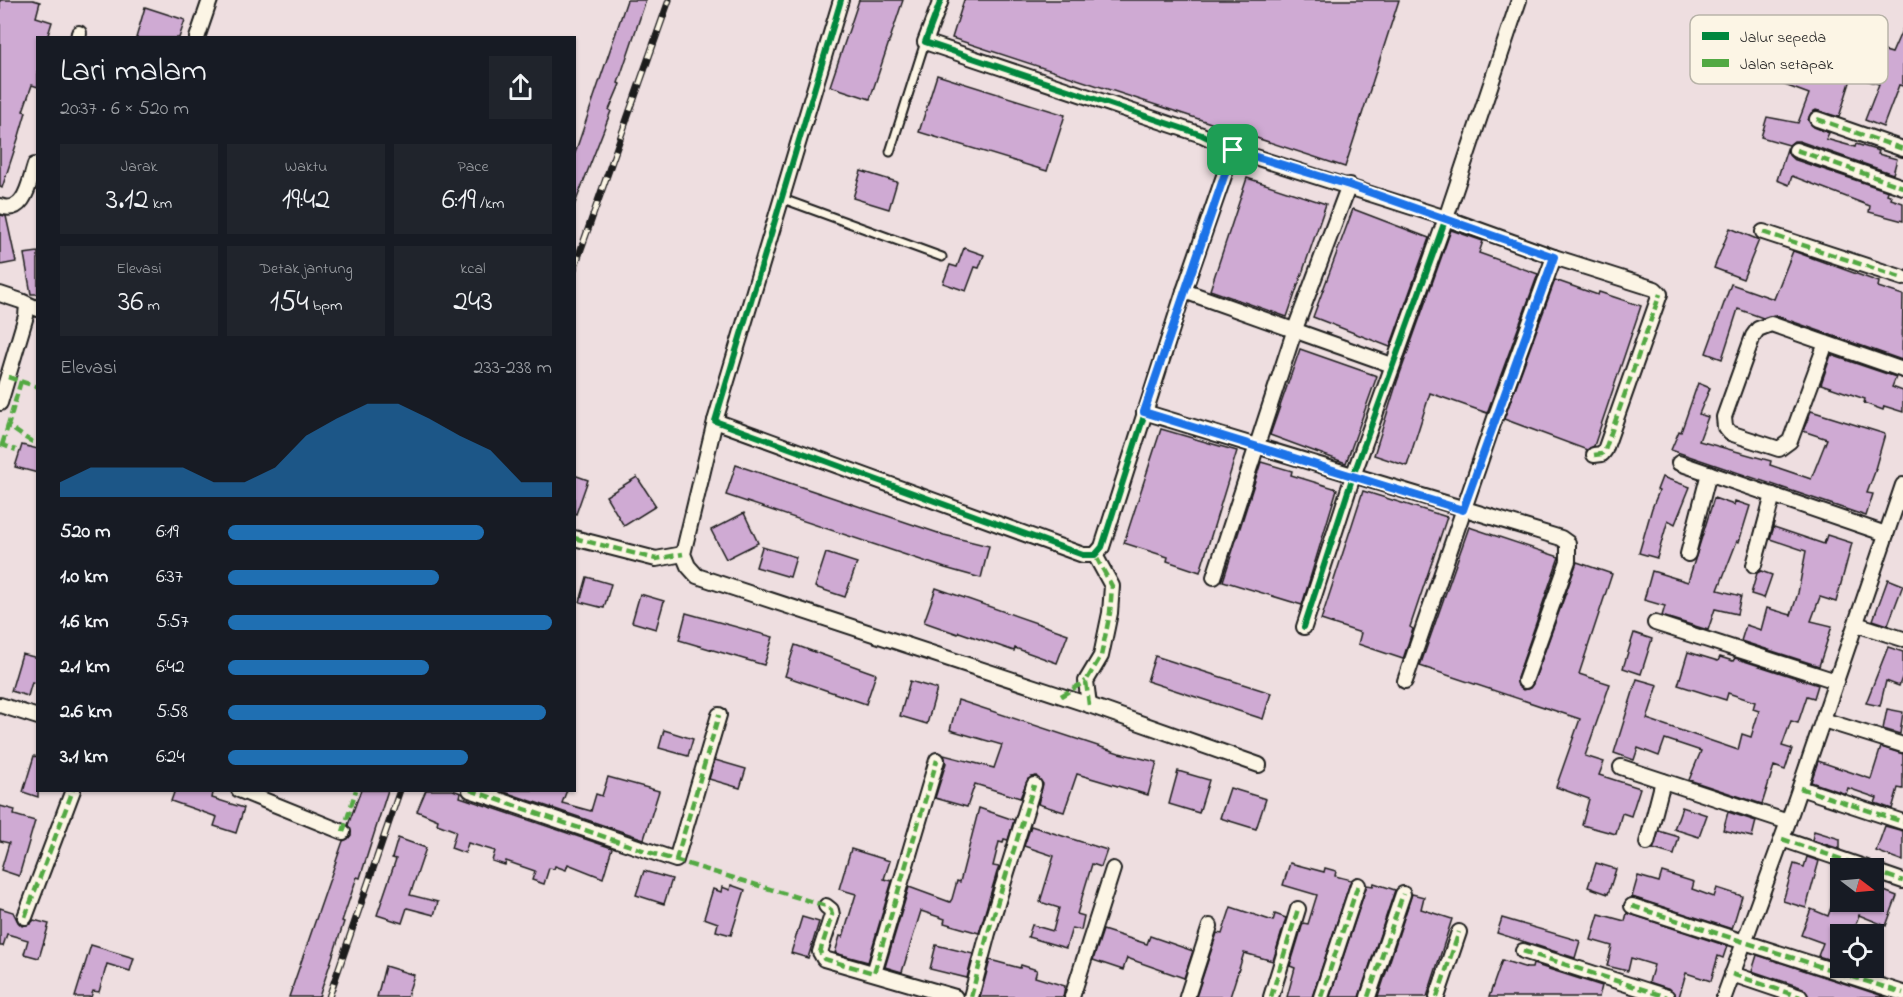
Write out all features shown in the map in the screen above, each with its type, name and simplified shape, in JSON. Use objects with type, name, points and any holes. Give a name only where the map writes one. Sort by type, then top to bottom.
[{"type":"street","points":[[198,36],[210,0]]},
{"type":"street","points":[[841,0],[715,422],[683,554],[692,572],[697,576],[1089,705],[1259,765]]},
{"type":"street","points":[[941,0],[925,42],[1202,135],[1233,150],[1349,185],[1554,257],[1655,289],[1660,294],[1605,450],[1602,454],[1594,455]]},
{"type":"street","points":[[1304,627],[1353,476],[1446,218],[1519,0]]},
{"type":"street","points":[[1817,119],[1903,148]]},
{"type":"street","points":[[715,422],[1083,555],[1095,555],[1102,547],[1144,412],[1233,150]]},
{"type":"street","points":[[1796,150],[1903,187]]},
{"type":"street","points":[[0,206],[15,207],[22,203],[36,166]]},
{"type":"street","points":[[1214,577],[1294,329],[1349,185]]},
{"type":"street","points":[[1763,231],[1903,278]]},
{"type":"street","points":[[1405,681],[1463,510],[1554,257]]},
{"type":"street","points":[[1184,291],[1392,365]]},
{"type":"street","points":[[0,294],[32,307],[26,316],[0,403]]},
{"type":"street","points":[[1827,343],[1790,441],[1786,446],[1779,449],[1730,433],[1725,427],[1724,417],[1753,336],[1758,329],[1772,324],[1827,343],[1903,370]]},
{"type":"street","points":[[1144,412],[1561,538],[1568,543],[1568,561],[1525,681]]},
{"type":"street","points":[[1679,464],[1886,534]]},
{"type":"street","points":[[1688,554],[1709,473]]},
{"type":"street","points":[[1724,997],[1782,840],[1903,485]]},
{"type":"street","points":[[1754,565],[1773,495]]},
{"type":"street","points":[[576,539],[656,559],[683,554]]},
{"type":"street","points":[[1061,696],[1086,681],[1101,656],[1110,613],[1112,586],[1095,555]]},
{"type":"street","points":[[1655,623],[1836,681]]},
{"type":"street","points":[[1856,624],[1903,639]]},
{"type":"street","points":[[1086,681],[1089,705]]},
{"type":"street","points":[[0,705],[36,716]]},
{"type":"street","points":[[476,792],[676,860],[719,716]]},
{"type":"street","points":[[1823,720],[1903,746]]},
{"type":"street","points":[[874,973],[937,760]]},
{"type":"street","points":[[1621,767],[1788,822]]},
{"type":"street","points":[[1647,843],[1663,781]]},
{"type":"street","points":[[971,997],[988,933],[1034,785]]},
{"type":"street","points":[[1800,788],[1903,822]]},
{"type":"street","points":[[25,917],[72,792]]},
{"type":"street","points":[[244,792],[343,832]]},
{"type":"street","points":[[1782,840],[1837,858]]},
{"type":"street","points":[[1072,997],[1113,869]]},
{"type":"street","points":[[1884,874],[1903,881]]},
{"type":"street","points":[[1321,997],[1358,885]]},
{"type":"street","points":[[1368,997],[1403,894]]},
{"type":"street","points":[[826,906],[831,910],[832,915],[820,952],[824,959],[955,997]]},
{"type":"street","points":[[1632,906],[1903,993]]},
{"type":"street","points":[[1271,997],[1298,909]]},
{"type":"street","points":[[1186,997],[1210,926]]},
{"type":"street","points":[[1437,997],[1459,932]]},
{"type":"street","points":[[1523,951],[1667,997]]},
{"type":"street","points":[[1732,974],[1800,997]]},
{"type":"lane","points":[[890,152],[925,42]]},
{"type":"lane","points":[[783,199],[942,257]]},
{"type":"building","points":[[0,0],[33,0],[40,2],[36,17],[52,22],[48,36],[36,36],[36,86],[32,85],[23,111],[26,112],[19,136],[2,188],[0,187]]},
{"type":"building","points":[[627,0],[646,0],[618,83],[620,84],[609,110],[611,111],[576,201],[576,150]]},
{"type":"building","points":[[859,0],[903,0],[870,99],[830,86]]},
{"type":"building","points":[[964,0],[1399,0],[1345,167],[952,38]]},
{"type":"building","points":[[145,7],[185,20],[180,36],[137,36]]},
{"type":"building","points":[[1903,28],[1903,86],[1899,85],[1883,127],[1865,120],[1879,84],[1888,84],[1888,52],[1892,53]]},
{"type":"building","points":[[937,75],[1065,115],[1047,171],[919,132]]},
{"type":"building","points":[[1782,84],[1849,84],[1839,117],[1816,110],[1811,113],[1808,120],[1814,127],[1829,133],[1826,139],[1855,147],[1856,144],[1879,151],[1878,154],[1897,159],[1893,174],[1799,141],[1794,141],[1789,145],[1761,137],[1767,117],[1798,123],[1809,94]]},
{"type":"building","points":[[1787,149],[1793,159],[1888,191],[1887,194],[1892,196],[1891,199],[1903,203],[1903,221],[1869,212],[1870,206],[1792,176],[1789,185],[1777,180]]},
{"type":"building","points":[[861,171],[897,182],[889,209],[853,198]]},
{"type":"building","points":[[1247,178],[1326,204],[1287,317],[1210,290]]},
{"type":"building","points":[[1353,209],[1429,238],[1390,347],[1313,317]]},
{"type":"building","points":[[0,215],[6,216],[16,262],[0,265]]},
{"type":"building","points":[[1730,228],[1759,240],[1743,279],[1714,268]]},
{"type":"building","points":[[1451,230],[1483,241],[1479,253],[1538,274],[1487,413],[1430,393],[1407,466],[1374,455],[1397,382]]},
{"type":"building","points":[[964,248],[984,255],[979,268],[975,267],[966,291],[943,283],[950,265],[957,267]]},
{"type":"building","points":[[1793,251],[1879,282],[1878,287],[1903,295],[1902,360],[1774,315],[1763,318],[1738,309],[1722,359],[1706,353],[1731,284],[1774,299]]},
{"type":"building","points":[[36,252],[36,294],[31,294],[24,254]]},
{"type":"building","points":[[1555,280],[1598,295],[1599,292],[1641,306],[1594,446],[1587,450],[1504,419]]},
{"type":"building","points":[[1300,349],[1377,376],[1346,463],[1270,435]]},
{"type":"building","points":[[1831,355],[1896,377],[1892,387],[1903,391],[1903,412],[1884,406],[1883,410],[1864,403],[1865,399],[1821,384]]},
{"type":"building","points":[[1698,383],[1710,388],[1699,414],[1708,417],[1699,441],[1771,461],[1770,465],[1811,479],[1827,439],[1803,431],[1811,411],[1885,434],[1867,493],[1873,494],[1866,516],[1671,450],[1679,431],[1681,432]]},
{"type":"building","points":[[1161,429],[1237,451],[1200,572],[1167,561],[1168,557],[1124,543]]},
{"type":"building","points":[[22,445],[36,448],[36,472],[15,467]]},
{"type":"building","points":[[1261,462],[1292,471],[1291,475],[1337,489],[1302,605],[1223,581]]},
{"type":"building","points":[[736,465],[944,535],[989,546],[981,578],[726,495]]},
{"type":"building","points":[[576,476],[588,480],[576,514]]},
{"type":"building","points":[[637,477],[656,506],[624,526],[606,496]]},
{"type":"building","points":[[1662,477],[1690,487],[1675,524],[1668,520],[1657,558],[1639,553]]},
{"type":"building","points":[[1363,491],[1447,517],[1410,627],[1413,629],[1403,659],[1358,644],[1361,633],[1321,620]]},
{"type":"building","points":[[1714,498],[1734,505],[1735,501],[1750,506],[1739,542],[1737,541],[1718,590],[1741,596],[1737,614],[1715,609],[1708,630],[1662,616],[1665,606],[1644,600],[1652,571],[1688,582]]},
{"type":"building","points":[[744,513],[758,543],[726,559],[711,530]]},
{"type":"building","points":[[1469,527],[1559,557],[1517,678],[1518,686],[1523,690],[1530,688],[1533,684],[1577,562],[1612,574],[1579,674],[1610,684],[1585,756],[1604,762],[1599,775],[1640,788],[1631,816],[1622,813],[1616,834],[1582,825],[1589,799],[1556,787],[1580,719],[1420,666]]},
{"type":"building","points":[[1774,527],[1824,544],[1827,535],[1852,543],[1836,602],[1820,597],[1811,621],[1832,626],[1819,666],[1741,641],[1746,625],[1761,630],[1767,608],[1791,615],[1798,593],[1806,551],[1770,539]]},
{"type":"building","points":[[762,547],[796,557],[790,577],[756,567]]},
{"type":"building","points":[[826,553],[857,563],[845,597],[815,587]]},
{"type":"building","points":[[1761,571],[1772,575],[1764,598],[1751,594],[1757,573]]},
{"type":"building","points":[[587,577],[611,584],[604,608],[580,602]]},
{"type":"building","points":[[1888,579],[1903,585],[1888,625],[1873,620]]},
{"type":"building","points":[[936,588],[1068,634],[1057,663],[1015,648],[1014,651],[924,622]]},
{"type":"building","points":[[640,594],[664,601],[656,629],[632,622]]},
{"type":"building","points":[[686,613],[773,637],[764,665],[679,640]]},
{"type":"building","points":[[1634,633],[1652,639],[1641,674],[1623,668]]},
{"type":"building","points":[[795,645],[876,674],[866,704],[785,676]]},
{"type":"building","points":[[1888,647],[1903,652],[1903,675],[1899,686],[1886,681],[1880,706],[1866,703]]},
{"type":"building","points":[[1688,652],[1718,661],[1720,657],[1733,661],[1735,658],[1818,685],[1814,698],[1807,696],[1798,723],[1791,721],[1782,746],[1792,749],[1785,770],[1774,766],[1762,804],[1689,780],[1701,751],[1665,739],[1659,756],[1638,748],[1634,760],[1614,753],[1637,679],[1658,685],[1647,719],[1738,750],[1742,734],[1751,737],[1759,711],[1753,709],[1755,702],[1728,693],[1726,700],[1678,685]]},
{"type":"building","points":[[22,654],[36,658],[36,683],[32,682],[28,696],[11,691]]},
{"type":"building","points":[[1155,656],[1271,693],[1263,719],[1147,681]]},
{"type":"building","points":[[910,681],[937,689],[927,724],[900,716]]},
{"type":"building","points":[[958,700],[1119,753],[1157,762],[1148,795],[1077,774],[1064,812],[1038,804],[1043,784],[1036,776],[1028,779],[1020,798],[975,784],[967,807],[935,798],[946,763],[944,755],[994,768],[1002,745],[950,730]]},
{"type":"building","points":[[1887,709],[1903,712],[1900,734],[1883,729]]},
{"type":"building","points":[[664,730],[693,739],[688,756],[659,748]]},
{"type":"building","points":[[1881,747],[1903,754],[1903,789],[1898,788],[1892,809],[1875,803],[1877,798],[1848,788],[1846,794],[1811,782],[1818,761],[1871,779]]},
{"type":"building","points":[[34,756],[36,756],[38,797],[23,792]]},
{"type":"building","points":[[715,760],[746,769],[740,788],[709,779]]},
{"type":"building","points":[[1178,771],[1209,780],[1199,813],[1169,804]]},
{"type":"building","points":[[608,777],[659,791],[644,839],[505,792],[566,792],[562,803],[591,811],[596,794],[602,796]]},
{"type":"building","points":[[1230,788],[1266,799],[1256,829],[1220,818]]},
{"type":"building","points":[[174,792],[211,792],[213,793],[212,798],[244,808],[236,833],[214,826],[217,817],[171,801]]},
{"type":"building","points":[[360,792],[387,792],[360,878],[357,877],[342,921],[344,922],[319,997],[289,997],[343,841],[351,835],[348,825]]},
{"type":"building","points":[[425,792],[458,792],[461,793],[460,797],[612,848],[603,878],[568,864],[566,870],[555,866],[554,869],[549,868],[544,884],[532,880],[535,871],[506,861],[505,865],[492,861],[495,851],[468,843],[465,853],[451,848],[456,831],[437,824],[438,820],[417,811]]},
{"type":"building","points":[[0,806],[15,810],[14,815],[35,821],[19,876],[1,870],[9,843],[0,841]]},
{"type":"building","points":[[1682,807],[1707,815],[1699,837],[1674,829]]},
{"type":"building","points":[[979,808],[1014,820],[1008,840],[1004,839],[1003,843],[999,842],[993,866],[999,867],[979,933],[944,923],[945,919],[921,911],[902,972],[885,967],[909,887],[950,902],[952,899],[957,881],[960,882]]},
{"type":"building","points":[[1728,812],[1756,821],[1752,837],[1723,830]]},
{"type":"building","points":[[1031,826],[1107,850],[1101,867],[1092,864],[1077,914],[1084,916],[1081,930],[1072,928],[1066,948],[1028,937],[1032,925],[1053,931],[1059,908],[1040,902],[1054,856],[1024,846]]},
{"type":"building","points":[[1885,826],[1903,831],[1903,861],[1876,851]]},
{"type":"building","points":[[1659,831],[1679,837],[1674,855],[1653,849]]},
{"type":"building","points":[[1814,831],[1840,839],[1840,849],[1812,840]]},
{"type":"building","points":[[398,838],[426,848],[410,895],[438,902],[434,915],[407,908],[402,923],[377,915],[396,859],[392,858]]},
{"type":"building","points":[[851,849],[890,861],[884,879],[892,881],[868,962],[835,953],[840,936],[843,937],[856,894],[839,889]]},
{"type":"building","points":[[1807,857],[1819,861],[1806,908],[1783,901],[1794,864],[1804,867]]},
{"type":"building","points":[[1290,863],[1324,872],[1325,868],[1336,871],[1335,876],[1351,880],[1312,997],[1287,997],[1295,968],[1290,966],[1303,923],[1308,924],[1317,895],[1283,885]]},
{"type":"building","points":[[1596,863],[1616,869],[1608,894],[1588,887]]},
{"type":"building","points":[[644,871],[672,879],[664,904],[636,895]]},
{"type":"building","points":[[1662,872],[1694,882],[1692,889],[1714,897],[1717,888],[1742,896],[1732,929],[1632,897],[1638,876],[1659,882]]},
{"type":"building","points":[[1374,883],[1395,890],[1359,997],[1330,997],[1367,885],[1373,886]]},
{"type":"building","points":[[731,885],[745,890],[731,935],[716,931],[718,923],[704,918],[713,889],[721,892],[722,887],[730,890]]},
{"type":"building","points":[[1884,891],[1897,896],[1886,926],[1859,915],[1856,924],[1830,924],[1830,960],[1818,956],[1823,943],[1801,935],[1811,909],[1828,916],[1830,910],[1884,912]]},
{"type":"building","points":[[1412,894],[1424,897],[1421,909],[1452,919],[1427,997],[1378,997]]},
{"type":"building","points":[[1231,907],[1273,921],[1275,914],[1286,918],[1273,961],[1244,953],[1230,997],[1196,997],[1217,933],[1222,934]]},
{"type":"building","points":[[0,908],[13,912],[22,926],[34,920],[49,924],[39,958],[24,954],[28,940],[7,934],[3,946],[0,946]]},
{"type":"building","points":[[1627,913],[1727,946],[1723,958],[1718,956],[1711,981],[1686,973],[1679,997],[1676,997],[1670,989],[1649,982],[1654,965],[1631,958],[1628,971],[1607,966],[1612,946],[1591,940],[1599,914],[1625,921]]},
{"type":"building","points":[[802,917],[819,922],[808,958],[791,953]]},
{"type":"building","points":[[1502,918],[1580,941],[1575,958],[1497,933]]},
{"type":"building","points":[[1103,930],[1147,944],[1150,936],[1193,951],[1184,978],[1127,958],[1123,970],[1093,960]]},
{"type":"building","points":[[91,945],[134,958],[130,971],[107,964],[99,992],[93,991],[91,997],[75,997]]},
{"type":"building","points":[[936,945],[973,954],[967,978],[930,969]]},
{"type":"building","points":[[1757,955],[1886,997],[1809,997],[1803,988],[1752,971]]},
{"type":"building","points":[[990,960],[1037,970],[1035,977],[1065,986],[1063,997],[980,997]]},
{"type":"building","points":[[1502,960],[1527,968],[1532,968],[1533,964],[1602,986],[1599,997],[1489,997]]},
{"type":"building","points":[[385,966],[414,975],[407,997],[377,997]]},
{"type":"railway","points":[[576,263],[669,0]]},
{"type":"railway","points":[[329,997],[399,792]]},
{"type":"marked path","points":[[1817,119],[1903,149]]},
{"type":"marked path","points":[[1796,150],[1903,187]]},
{"type":"marked path","points":[[1763,232],[1903,278]]},
{"type":"marked path","points":[[1463,510],[1554,257]]},
{"type":"marked path","points":[[1594,455],[1602,454],[1605,450],[1660,294]]},
{"type":"marked path","points":[[8,377],[36,386]]},
{"type":"marked path","points":[[21,381],[8,426],[36,443]]},
{"type":"marked path","points":[[2,445],[8,426]]},
{"type":"marked path","points":[[0,444],[16,450]]},
{"type":"marked path","points":[[576,539],[656,559],[683,554]]},
{"type":"marked path","points":[[1089,705],[1086,681],[1101,656],[1110,613],[1112,586],[1095,555]]},
{"type":"marked path","points":[[1061,696],[1086,681]]},
{"type":"marked path","points":[[676,860],[719,715]]},
{"type":"marked path","points":[[476,792],[648,852],[826,906],[831,910],[832,915],[820,952],[824,959],[874,973],[937,760]]},
{"type":"marked path","points":[[971,997],[988,933],[1034,785]]},
{"type":"marked path","points":[[1800,788],[1903,822]]},
{"type":"marked path","points":[[25,917],[72,792]]},
{"type":"marked path","points":[[343,832],[355,792]]},
{"type":"marked path","points":[[1782,839],[1838,858]]},
{"type":"marked path","points":[[1884,874],[1903,881]]},
{"type":"marked path","points":[[1321,997],[1358,885]]},
{"type":"marked path","points":[[1368,997],[1403,894]]},
{"type":"marked path","points":[[1632,906],[1903,993]]},
{"type":"marked path","points":[[1271,997],[1298,909]]},
{"type":"marked path","points":[[1437,997],[1459,932]]},
{"type":"marked path","points":[[1523,951],[1667,997]]},
{"type":"marked path","points":[[1732,974],[1800,997]]},
{"type":"cycle path","points":[[841,0],[715,421],[1083,555],[1095,555],[1102,547],[1184,291],[1233,150]]},
{"type":"cycle path","points":[[941,0],[925,42],[1202,135],[1233,150],[1446,218],[1353,476],[1304,627]]},
{"type":"route","points":[[1233,150],[1349,185],[1554,257],[1463,510],[1144,412],[1233,150]]}]
